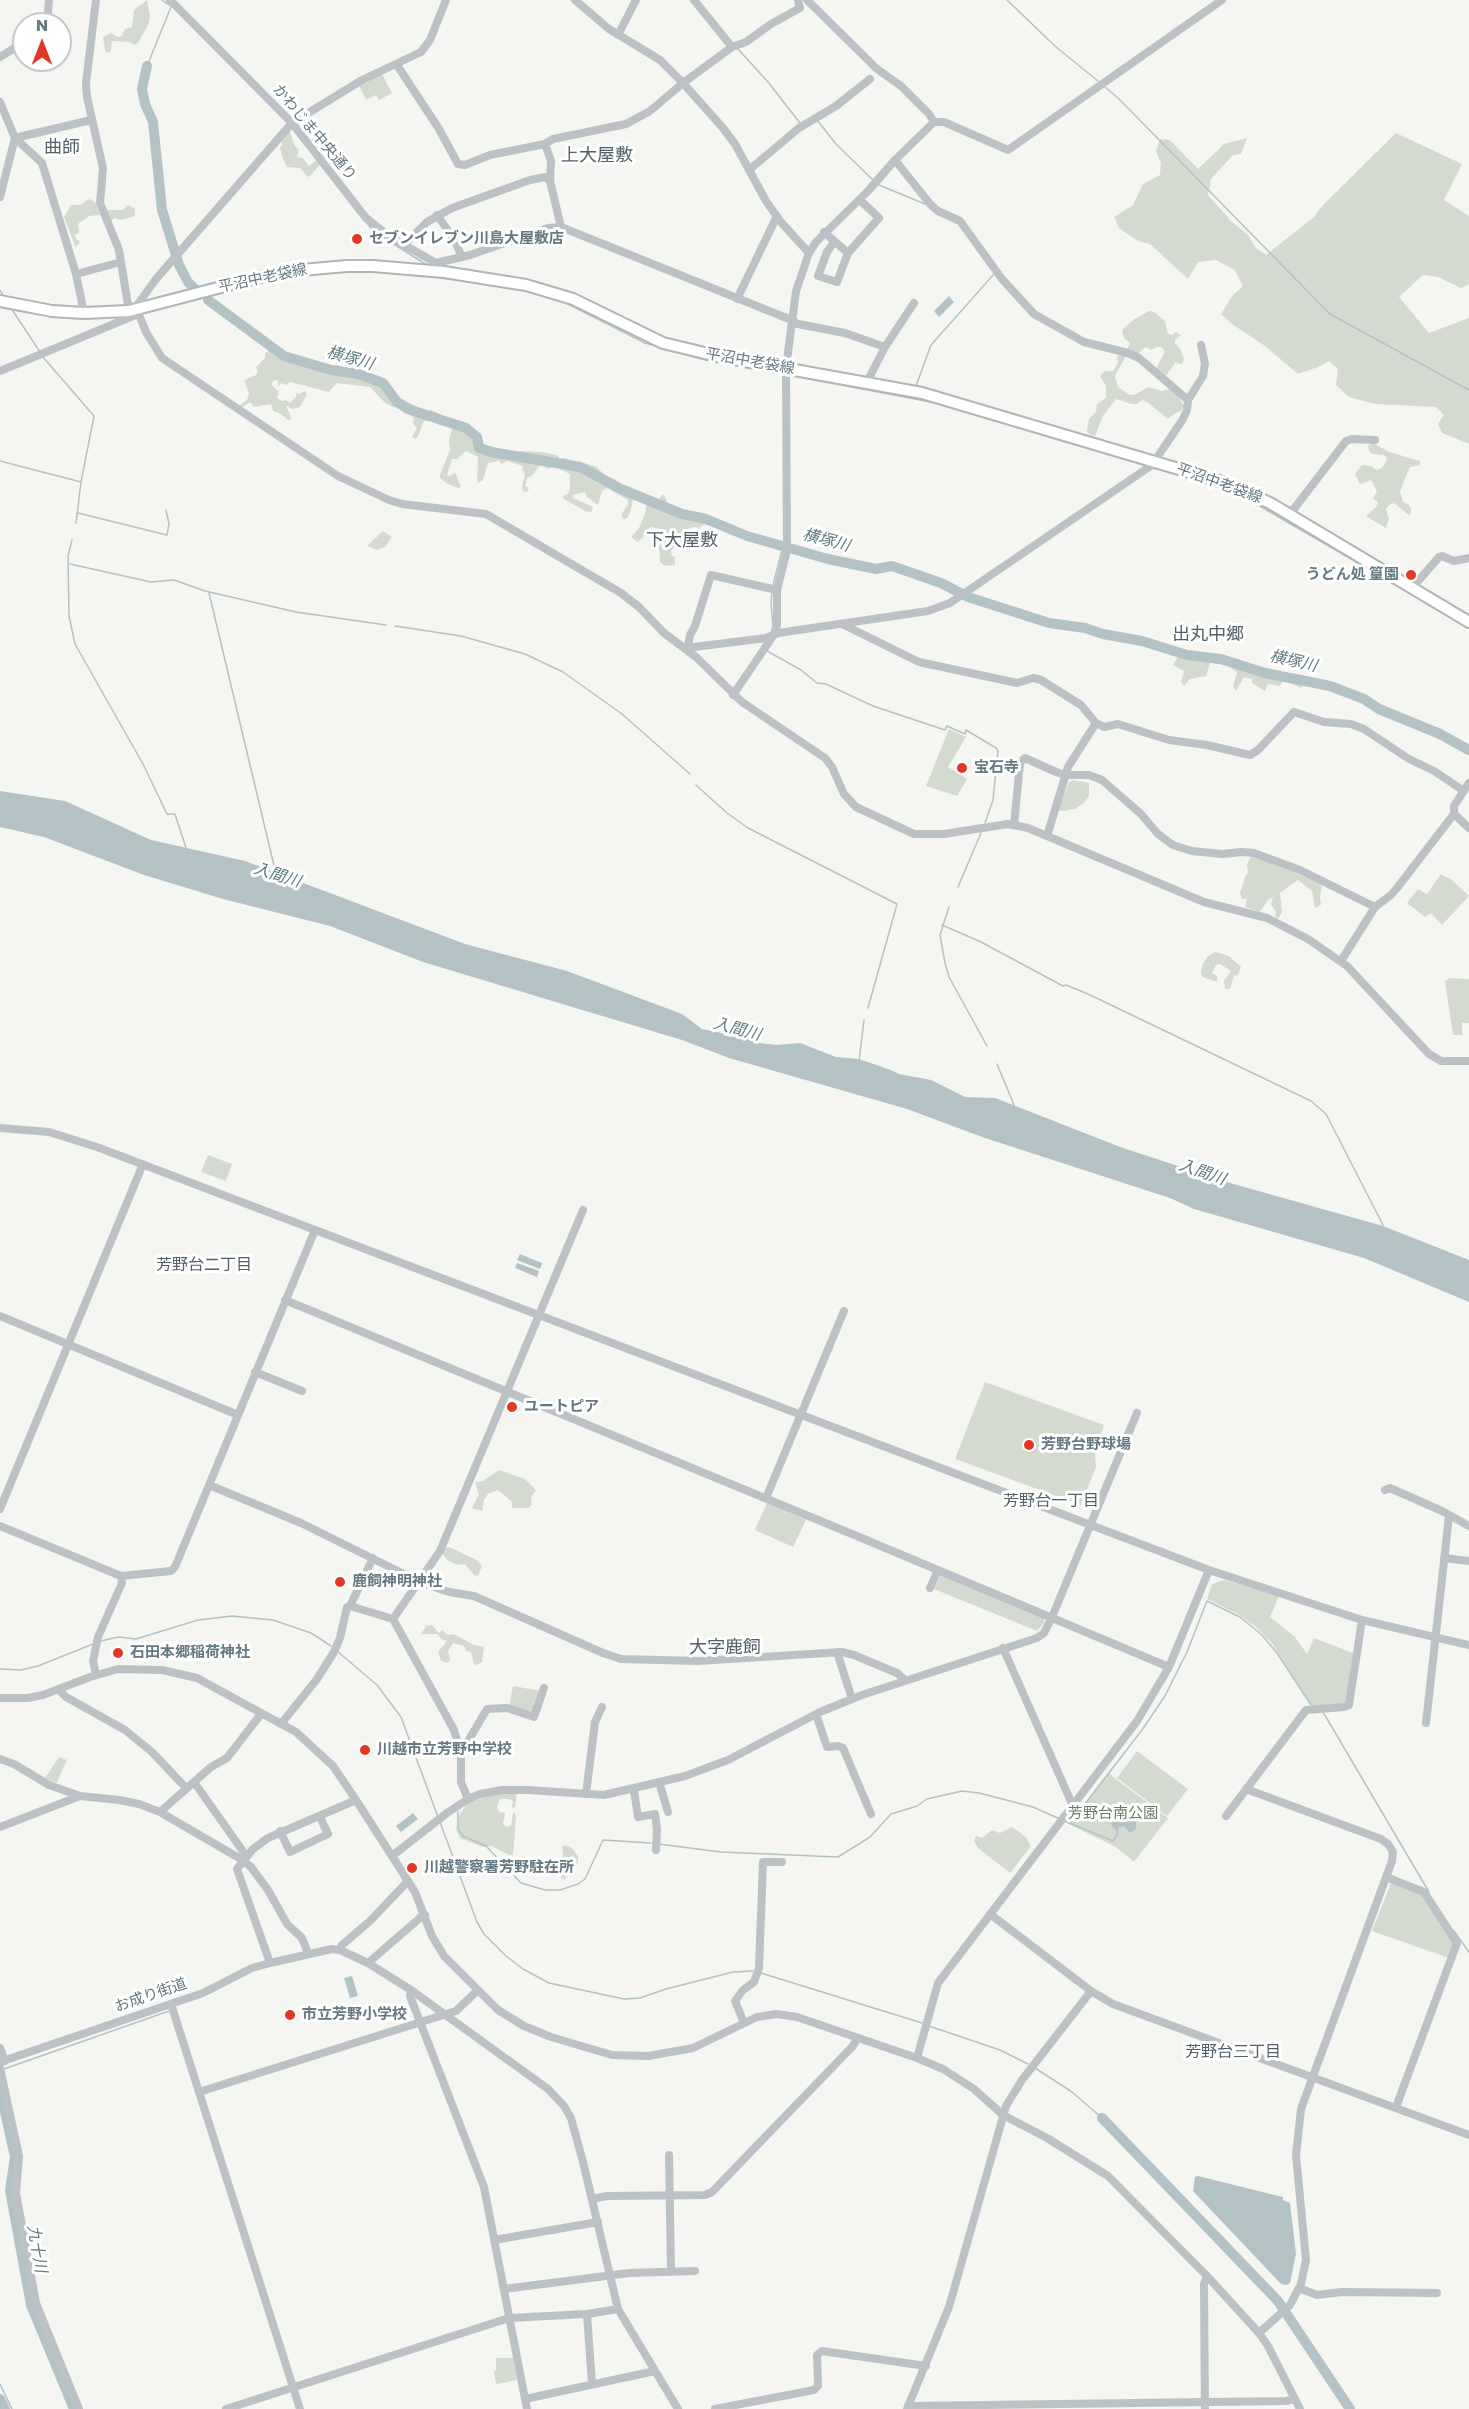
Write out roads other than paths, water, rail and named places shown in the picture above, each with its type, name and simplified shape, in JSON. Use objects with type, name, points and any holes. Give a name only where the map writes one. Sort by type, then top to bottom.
[{"type":"main road","name":"平沼中老袋線","points":[[0,301],[52,312],[134,311],[264,276],[301,270],[373,266],[444,272],[513,282],[573,299],[663,343],[706,354],[867,382],[968,405],[1226,483],[1290,514],[1469,622]]},
{"type":"street","points":[[96,0],[86,83],[103,168],[100,203],[103,215],[117,243],[134,311],[162,358],[338,476],[396,502],[486,514],[621,593],[639,607],[664,633],[687,647],[733,695],[769,722],[825,758],[832,767],[849,802],[914,834],[944,834],[995,825],[1028,828],[1204,902],[1267,918],[1299,934],[1341,962],[1429,1054],[1441,1061],[1469,1061]]},
{"type":"street","name":"かわじま中央通り","points":[[170,0],[292,123],[366,218],[403,246],[436,263],[444,272]]},
{"type":"street","points":[[0,371],[134,311],[163,271],[292,123],[362,80],[413,58],[426,46],[446,0]]},
{"type":"street","points":[[575,0],[618,35],[660,60],[683,83],[723,128],[777,216],[809,253]]},
{"type":"street","points":[[618,35],[636,0]]},
{"type":"street","points":[[708,0],[696,2],[732,47]]},
{"type":"street","points":[[397,65],[439,129],[458,164],[465,165],[490,155],[545,144],[553,139],[637,120],[732,47],[746,42],[771,24],[800,8],[798,0]]},
{"type":"street","points":[[807,0],[877,69],[902,86],[934,122]]},
{"type":"street","points":[[733,695],[773,636],[777,625],[777,590],[787,550],[786,368],[794,322],[796,291],[809,253],[824,232],[860,200],[895,160],[934,122],[944,122],[1008,150],[1222,0]]},
{"type":"street","points":[[749,170],[800,128],[836,106],[870,79]]},
{"type":"street","points":[[0,102],[15,138],[42,162],[76,274],[84,313]]},
{"type":"street","points":[[15,138],[92,120]]},
{"type":"street","points":[[0,197],[15,138]]},
{"type":"street","points":[[545,144],[550,162],[550,182],[561,228]]},
{"type":"street","points":[[895,160],[930,204],[938,211],[960,221],[965,231],[1002,279],[1034,314],[1084,342],[1139,358],[1188,400]]},
{"type":"street","points":[[403,246],[437,215],[452,208],[530,180],[545,177],[550,182]]},
{"type":"street","points":[[834,242],[827,252],[818,276],[837,282],[848,253],[879,218],[860,200]]},
{"type":"street","points":[[437,215],[454,239],[462,257]]},
{"type":"street","points":[[736,299],[777,216]]},
{"type":"street","points":[[436,263],[462,257],[534,232],[561,228],[794,322],[845,333],[885,347]]},
{"type":"street","points":[[824,232],[848,253]]},
{"type":"street","points":[[76,274],[121,262]]},
{"type":"street","points":[[867,382],[885,347],[914,303]]},
{"type":"street","points":[[687,647],[714,645],[928,611],[950,603],[1155,462],[1183,419],[1188,410],[1188,400],[1203,376],[1205,364],[1201,345]]},
{"type":"street","points":[[1290,514],[1346,441],[1374,440]]},
{"type":"street","points":[[1412,588],[1439,557],[1454,561],[1469,558]]},
{"type":"street","points":[[687,647],[711,575],[777,590]]},
{"type":"street","points":[[842,624],[919,662],[1017,683],[1033,678],[1041,680],[1081,705],[1096,723],[1104,727],[1118,724],[1169,740],[1207,745],[1250,755],[1258,750],[1294,712],[1303,713],[1324,722],[1351,724],[1364,729],[1408,759],[1434,771],[1464,791]]},
{"type":"street","points":[[1047,836],[1065,775],[1074,755],[1096,723]]},
{"type":"street","points":[[1014,825],[1022,759],[1024,758],[1065,775],[1089,775],[1102,780],[1141,814],[1158,834],[1173,845],[1207,853],[1242,852],[1266,857],[1300,870],[1374,907]]},
{"type":"street","points":[[1341,962],[1374,907],[1391,896],[1454,814],[1454,806],[1469,783]]},
{"type":"street","points":[[1454,814],[1469,828]]},
{"type":"street","points":[[0,1128],[30,1129],[67,1136],[1209,1570],[1362,1620],[1469,1645]]},
{"type":"street","points":[[0,1509],[143,1164]]},
{"type":"street","points":[[393,1618],[440,1551],[583,1210]]},
{"type":"street","points":[[0,1526],[121,1576],[171,1571],[315,1230]]},
{"type":"street","points":[[285,1300],[1169,1667]]},
{"type":"street","points":[[766,1498],[843,1311]]},
{"type":"street","points":[[0,1316],[238,1415]]},
{"type":"street","points":[[255,1372],[302,1391]]},
{"type":"street","points":[[392,1856],[442,1816],[468,1799],[502,1790],[604,1795],[634,1790],[702,1771],[816,1714],[852,1699],[1037,1638],[1044,1633],[1052,1617],[1137,1413]]},
{"type":"street","points":[[209,1485],[301,1523],[418,1581],[437,1589],[474,1596],[621,1659],[698,1660],[837,1652],[854,1654],[897,1672],[905,1680]]},
{"type":"street","points":[[1385,1490],[1390,1488],[1469,1526]]},
{"type":"street","points":[[1426,1723],[1449,1516]]},
{"type":"street","points":[[282,1724],[326,1666],[340,1638],[346,1610],[373,1558]]},
{"type":"street","points":[[1444,1558],[1469,1561]]},
{"type":"street","points":[[930,1588],[939,1570]]},
{"type":"street","points":[[917,2058],[938,1983],[1137,1721],[1169,1667],[1209,1570]]},
{"type":"street","points":[[96,1675],[93,1661],[98,1637],[122,1583],[121,1576]]},
{"type":"street","points":[[350,1606],[393,1618],[415,1663],[447,1716],[461,1753]]},
{"type":"street","points":[[1226,1816],[1306,1710],[1349,1705],[1362,1620]]},
{"type":"street","points":[[1003,1648],[1073,1806]]},
{"type":"street","points":[[837,1652],[852,1699]]},
{"type":"street","points":[[0,1699],[28,1698],[59,1690],[96,1675],[127,1668],[174,1671],[197,1678],[296,1732],[333,1766],[356,1800],[408,1881],[439,1950],[498,2010],[524,2026],[551,2037],[612,2055],[648,2056],[680,2051],[706,2043],[757,2017],[777,2014],[797,2018],[917,2058],[962,2081],[1003,2115],[1047,2138],[1108,2176],[1207,2276],[1259,2333],[1268,2346],[1297,2405]]},
{"type":"street","points":[[468,1799],[459,1774],[461,1753],[487,1709],[507,1708],[534,1717],[544,1688]]},
{"type":"street","points":[[59,1690],[66,1697],[125,1730],[190,1785],[268,1890],[287,1924],[302,1938],[308,1953]]},
{"type":"street","points":[[586,1794],[595,1722],[602,1707]]},
{"type":"street","points":[[160,1812],[211,1767],[227,1758],[261,1714]]},
{"type":"street","points":[[816,1714],[827,1747],[843,1748],[871,1814]]},
{"type":"street","points":[[0,1759],[15,1764],[49,1785],[80,1796],[139,1804],[160,1812],[246,1859]]},
{"type":"street","points":[[659,1782],[668,1812]]},
{"type":"street","points":[[1246,1789],[1388,1844],[1393,1856],[1301,2109],[1297,2136],[1296,2171],[1306,2260],[1299,2288],[1289,2306],[1259,2333]]},
{"type":"street","points":[[634,1790],[638,1817],[655,1814],[656,1850]]},
{"type":"street","points":[[0,1827],[80,1796]]},
{"type":"street","points":[[270,1963],[237,1869],[253,1850],[280,1832],[356,1800]]},
{"type":"street","points":[[280,1832],[290,1852],[328,1834],[320,1817]]},
{"type":"street","points":[[744,2023],[735,2001],[742,1990],[754,1982],[758,1972],[763,1862],[782,1862]]},
{"type":"street","points":[[1386,1877],[1424,1892],[1457,1943],[1396,2107]]},
{"type":"street","points":[[408,1881],[370,1921],[342,1945],[340,1950],[368,1963],[411,1990],[558,2097],[571,2118],[618,2308],[678,2409]]},
{"type":"street","points":[[990,1914],[1091,1991],[1129,2011],[1469,2135]]},
{"type":"street","points":[[368,1963],[425,1915]]},
{"type":"street","name":"お成り街道","points":[[2,2064],[203,1993],[252,1968],[308,1953],[340,1950]]},
{"type":"street","points":[[411,1990],[410,1996],[420,2023],[482,2180],[527,2409]]},
{"type":"street","points":[[199,2092],[444,2015],[462,2007],[477,1991]]},
{"type":"street","points":[[1091,1991],[1022,2080],[1003,2115],[949,2307],[908,2408],[1205,2405],[1286,2401],[1297,2405]]},
{"type":"street","points":[[171,2004],[300,2409]]},
{"type":"street","points":[[592,2199],[607,2196],[705,2195],[712,2192],[852,2047],[858,2038]]},
{"type":"street","points":[[0,2048],[19,2156],[16,2193],[36,2303],[79,2409]]},
{"type":"street","points":[[669,2155],[671,2270]]},
{"type":"street","points":[[494,2240],[598,2222]]},
{"type":"street","points":[[504,2289],[671,2270],[695,2271]]},
{"type":"street","points":[[1205,2405],[1204,2284],[1207,2276]]},
{"type":"street","points":[[1299,2288],[1317,2295],[1341,2292],[1437,2293]]},
{"type":"street","points":[[226,2409],[509,2319],[587,2314],[618,2308]]},
{"type":"street","points":[[587,2314],[592,2385]]},
{"type":"street","points":[[715,2409],[814,2390],[818,2386],[817,2355],[822,2351],[926,2366]]},
{"type":"street","points":[[525,2398],[655,2371]]},
{"type":"water","points":[[949,296],[954,302],[939,317],[934,311]]},
{"type":"water","name":"入間川","points":[[0,791],[65,801],[151,840],[245,861],[465,944],[567,971],[682,1014],[702,1029],[760,1043],[776,1045],[800,1043],[836,1057],[859,1059],[899,1074],[931,1080],[965,1097],[995,1098],[1123,1148],[1230,1183],[1383,1226],[1469,1260],[1469,1302],[1364,1258],[1194,1209],[1170,1198],[985,1138],[907,1109],[729,1058],[682,1040],[423,962],[330,926],[223,899],[144,875],[44,837],[0,827]]},
{"type":"water","points":[[520,1254],[542,1263],[540,1269],[517,1260]]},
{"type":"water","points":[[517,1263],[539,1271],[537,1277],[515,1268]]},
{"type":"water","points":[[413,1813],[418,1819],[401,1832],[396,1826]]},
{"type":"water","points":[[1126,1813],[1136,1822],[1136,1829],[1130,1833],[1124,1826],[1119,1827],[1117,1831],[1111,1825],[1114,1815]]},
{"type":"water","points":[[352,1976],[358,1996],[350,1998],[344,1978]]},
{"type":"water","points":[[1195,2177],[1283,2197],[1283,2200],[1290,2203],[1296,2254],[1290,2283],[1281,2284],[1193,2191]]},
{"type":"waterway","points":[[162,0],[169,5]]},
{"type":"waterway","points":[[1007,0],[1056,47],[1098,81]]},
{"type":"waterway","points":[[147,66],[171,7]]},
{"type":"waterway","points":[[738,49],[768,82],[800,123]]},
{"type":"waterway","name":"横塚川","points":[[147,66],[142,89],[145,104],[153,122],[162,210],[179,265],[188,282],[196,290]]},
{"type":"waterway","points":[[1104,86],[1330,314],[1469,390]]},
{"type":"waterway","points":[[817,120],[836,144],[873,180]]},
{"type":"waterway","points":[[879,185],[925,204]]},
{"type":"waterway","points":[[367,223],[373,231],[427,265]]},
{"type":"waterway","points":[[916,386],[931,345],[994,274]]},
{"type":"waterway","points":[[434,277],[479,283]]},
{"type":"waterway","points":[[0,290],[4,297]]},
{"type":"waterway","name":"横塚川","points":[[208,300],[284,356],[331,370],[358,374],[383,383],[397,402],[408,409],[466,428],[477,437],[479,448],[580,467],[621,489],[682,514],[706,519],[747,536],[828,559],[876,569],[892,566],[941,583],[968,597],[1049,623],[1085,628],[1103,634],[1142,641],[1187,655],[1221,659],[1265,673],[1330,686],[1364,699],[1379,709],[1440,734],[1469,750]]},
{"type":"waterway","points":[[560,300],[645,343],[705,360],[781,374]]},
{"type":"waterway","points":[[11,308],[40,352]]},
{"type":"waterway","points":[[42,356],[94,416],[81,482],[76,523]]},
{"type":"waterway","points":[[789,375],[941,404],[1145,464]]},
{"type":"waterway","points":[[0,461],[81,482]]},
{"type":"waterway","points":[[1155,468],[1215,485],[1251,501],[1434,607]]},
{"type":"waterway","points":[[78,513],[167,535],[169,524],[166,510]]},
{"type":"waterway","points":[[72,540],[68,556],[69,616],[75,644],[143,764],[167,814],[175,814],[186,848]]},
{"type":"waterway","points":[[773,585],[783,546]]},
{"type":"waterway","points":[[70,564],[151,582],[174,580],[205,591],[296,612],[386,625]]},
{"type":"waterway","points":[[772,592],[773,626]]},
{"type":"waterway","name":"入間川","points":[[209,593],[276,874]]},
{"type":"waterway","points":[[395,626],[461,636],[525,654],[563,672],[622,714],[690,774]]},
{"type":"waterway","points":[[767,651],[801,670],[817,683],[826,684],[873,706],[945,730],[947,726],[965,734],[966,730],[996,748],[998,751],[993,800],[985,823]]},
{"type":"waterway","points":[[696,785],[727,813],[748,828],[897,904],[868,1008]]},
{"type":"waterway","points":[[958,887],[981,833]]},
{"type":"waterway","points":[[949,907],[940,935],[945,963],[949,977],[987,1046]]},
{"type":"waterway","points":[[942,925],[981,942],[1063,986],[1066,985],[1088,994],[1311,1101],[1326,1114],[1383,1225]]},
{"type":"waterway","points":[[859,1061],[864,1020]]},
{"type":"waterway","points":[[997,1064],[1014,1105]]},
{"type":"waterway","points":[[1071,1822],[1142,1730],[1165,1696],[1187,1652],[1207,1601],[1240,1617],[1262,1635],[1277,1653],[1311,1705]]},
{"type":"waterway","points":[[101,1641],[118,1637],[136,1639],[198,1620],[232,1616],[273,1620],[311,1633],[331,1646]]},
{"type":"waterway","points":[[0,1669],[21,1670],[38,1666],[93,1644]]},
{"type":"waterway","points":[[337,1651],[377,1685],[401,1717],[438,1817]]},
{"type":"waterway","points":[[1323,1712],[1429,1892]]},
{"type":"waterway","points":[[659,1844],[721,1852],[838,1857],[870,1837],[891,1814],[917,1806],[927,1799],[962,1791],[1033,1807],[1060,1819]]},
{"type":"waterway","points":[[458,1812],[458,1829],[463,1836],[486,1846],[521,1883],[545,1890],[560,1890],[585,1879],[603,1840],[651,1843]]},
{"type":"waterway","points":[[1064,1821],[1113,1841],[1117,1831]]},
{"type":"waterway","points":[[440,1822],[477,1922],[484,1934],[523,1969],[549,1983],[624,1999],[640,1998],[733,1972],[753,1971]]},
{"type":"waterway","points":[[1454,1931],[1469,1952]]},
{"type":"waterway","points":[[761,1973],[922,2023]]},
{"type":"waterway","points":[[4,2069],[169,2011]]},
{"type":"waterway","points":[[929,2026],[1000,2050],[1028,2064]]},
{"type":"waterway","points":[[1035,2068],[1072,2092],[1102,2118]]},
{"type":"waterway","name":"九十川","points":[[0,2089],[15,2157],[10,2190],[31,2305],[74,2409]]},
{"type":"waterway","points":[[1102,2118],[1278,2301],[1350,2409]]},
{"type":"waterway","points":[[0,2384],[12,2409]]},
{"type":"waterway","points":[[0,2399],[5,2409]]},
{"type":"place","name":"セブンイレブン川島大屋敷店","points":[[357,239]]},
{"type":"place","name":"うどん処 篁園","points":[[1411,575]]},
{"type":"place","name":"宝石寺","points":[[962,768]]},
{"type":"place","name":"ユートピア","points":[[512,1407]]},
{"type":"place","name":"芳野台野球場","points":[[1029,1445]]},
{"type":"place","name":"鹿飼神明神社","points":[[340,1582]]},
{"type":"place","name":"石田本郷稲荷神社","points":[[118,1653]]},
{"type":"place","name":"川越市立芳野中学校","points":[[365,1750]]},
{"type":"place","name":"川越警察署芳野駐在所","points":[[412,1868]]},
{"type":"place","name":"市立芳野小学校","points":[[290,2015]]},
{"type":"district","name":"曲師","points":[[62,148]]},
{"type":"district","name":"上大屋敷","points":[[597,156]]},
{"type":"district","name":"下大屋敷","points":[[682,541]]},
{"type":"district","name":"出丸中郷","points":[[1208,635]]},
{"type":"district","name":"芳野台二丁目","points":[[204,1266]]},
{"type":"district","name":"芳野台一丁目","points":[[1051,1502]]},
{"type":"district","name":"大字鹿飼","points":[[725,1648]]},
{"type":"district","name":"芳野台三丁目","points":[[1233,2053]]},
{"type":"park label","name":"芳野台南公園","points":[[1113,1814]]}]
